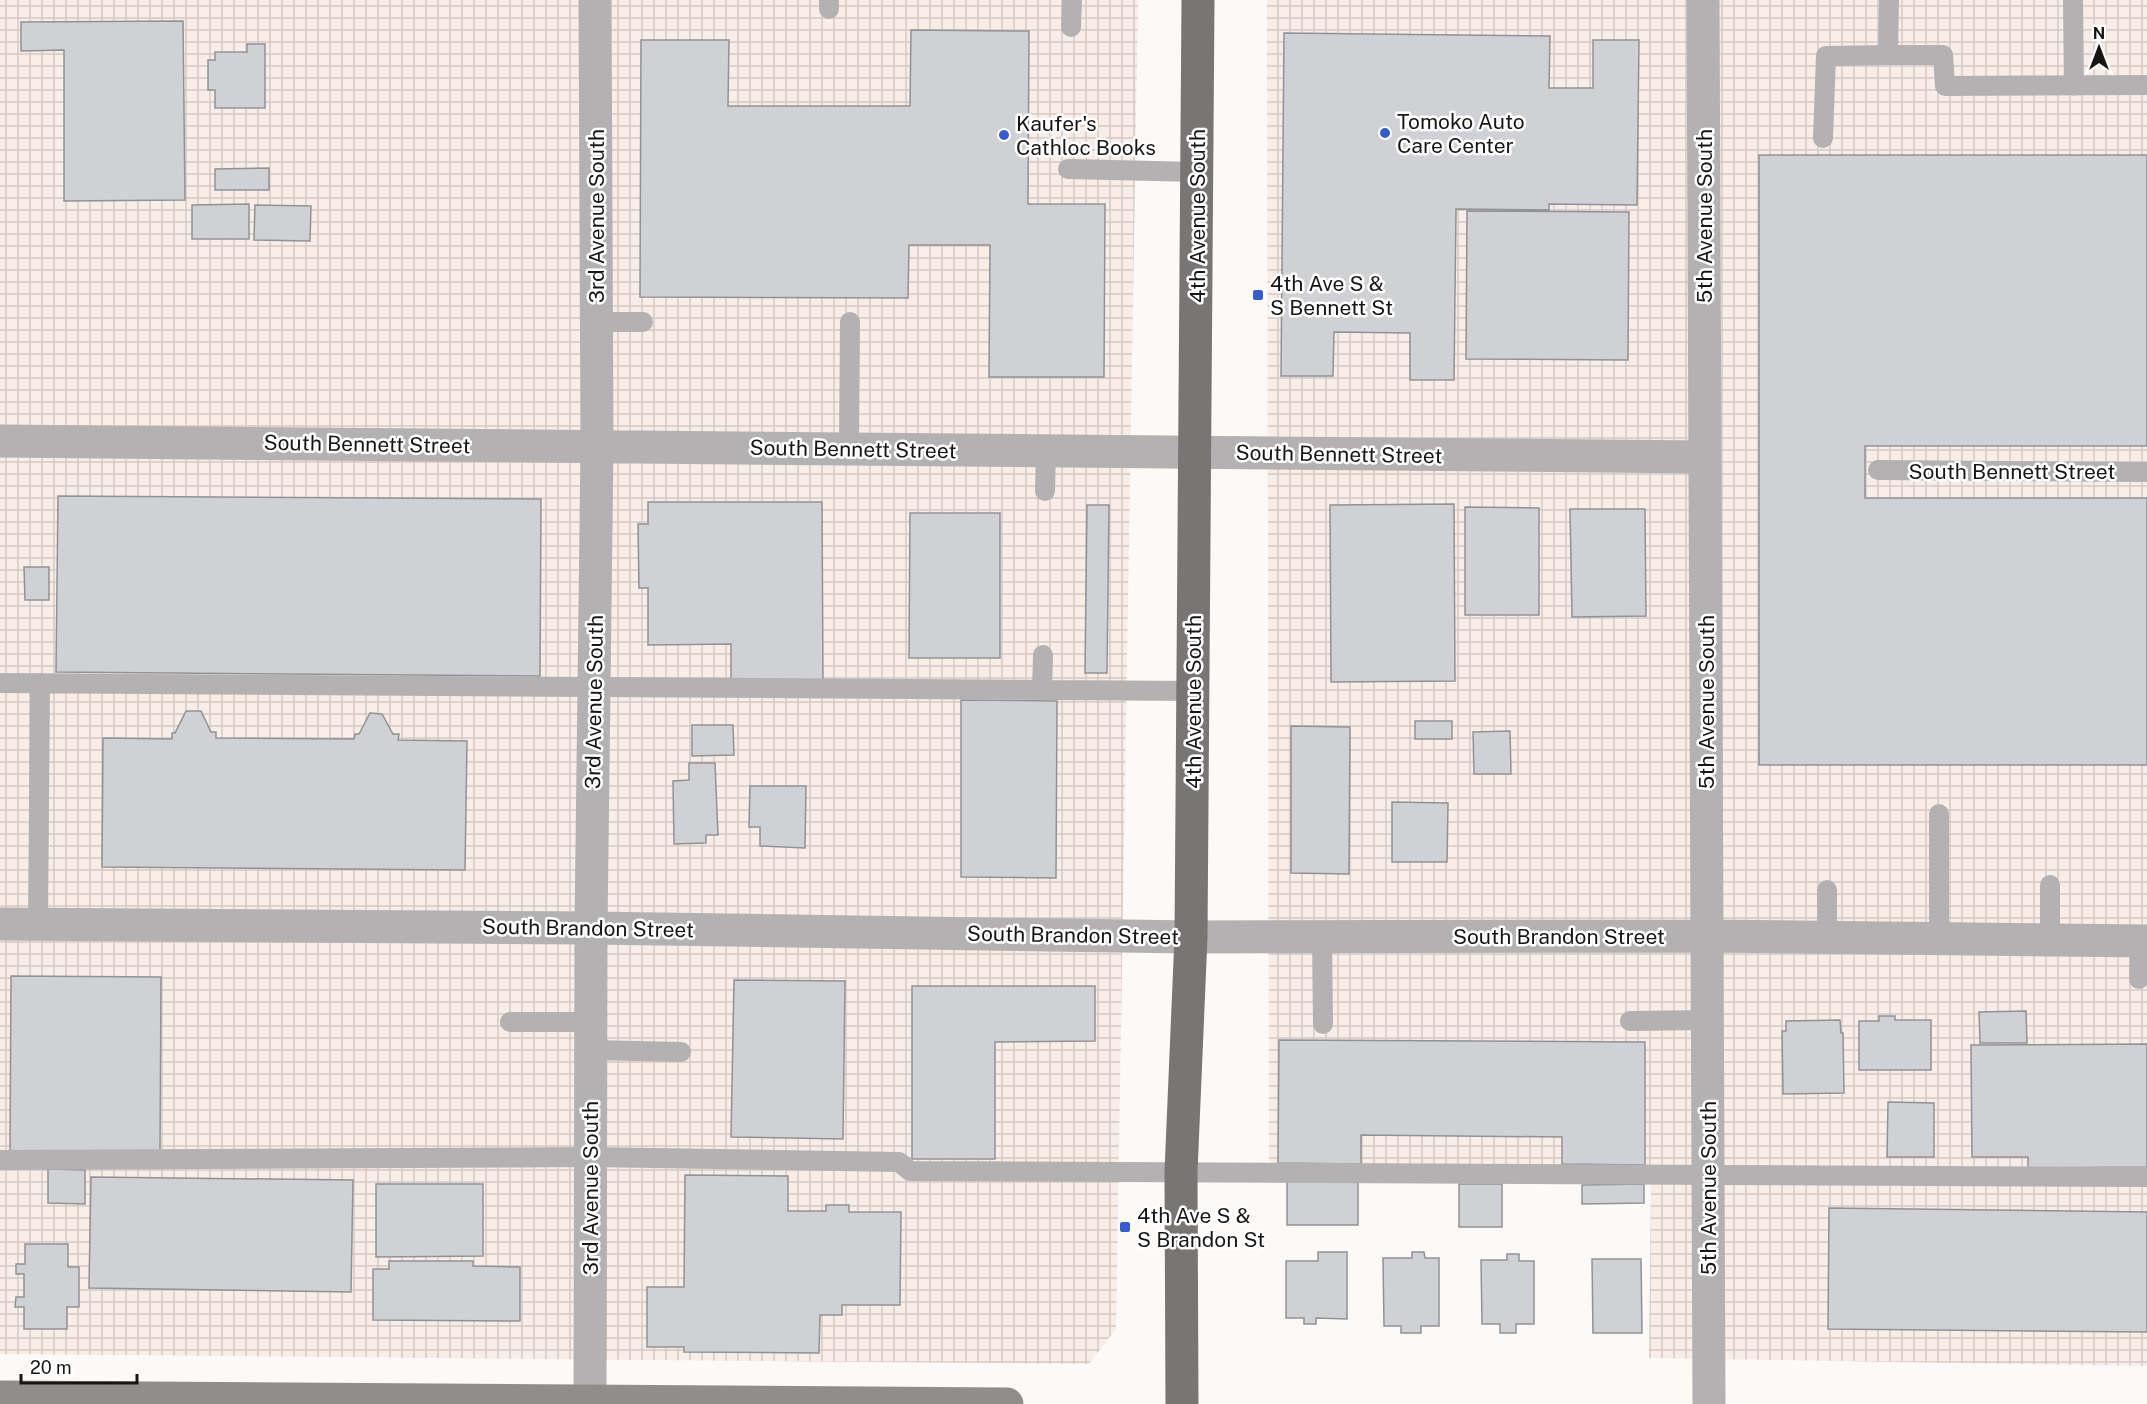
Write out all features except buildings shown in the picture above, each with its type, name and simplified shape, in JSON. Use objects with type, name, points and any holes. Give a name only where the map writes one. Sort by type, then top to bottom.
[{"type":"main road","name":"4th Avenue South","points":[[1182,1404],[1181,1172],[1191,937],[1194,691],[1198,0]]},
{"type":"street","name":"3rd Avenue South","points":[[590,1402],[591,928],[597,446],[595,0]]},
{"type":"street","name":"5th Avenue South","points":[[1703,0],[1709,1404]]},
{"type":"street","name":"South Bennett Street","points":[[0,441],[1705,457]]},
{"type":"street","name":"South Brandon Street","points":[[0,924],[591,928],[1191,937],[1707,936],[2143,941]]},
{"type":"street","points":[[0,1397],[430,1402],[1007,1404]]},
{"type":"lane","points":[[1071,27],[1072,0]]},
{"type":"lane","points":[[1888,55],[1889,0]]},
{"type":"lane","points":[[2073,0],[2074,86]]},
{"type":"lane","points":[[1823,138],[1826,56],[1943,55],[1944,87],[2147,85]]},
{"type":"lane","points":[[1068,169],[1197,172]]},
{"type":"lane","points":[[597,322],[643,322]]},
{"type":"lane","points":[[849,449],[850,322]]},
{"type":"lane","points":[[1045,491],[1046,451]]},
{"type":"lane","name":"South Bennett Street","points":[[1878,470],[2147,472]]},
{"type":"lane","points":[[1042,655],[1042,690]]},
{"type":"lane","points":[[0,683],[1194,691]]},
{"type":"lane","points":[[38,924],[40,683]]},
{"type":"lane","points":[[1939,814],[1939,939]]},
{"type":"lane","points":[[2050,885],[2050,939]]},
{"type":"lane","points":[[1827,890],[1827,938]]},
{"type":"lane","points":[[1322,937],[1323,1024]]},
{"type":"lane","points":[[2139,979],[2143,941]]},
{"type":"lane","points":[[1630,1021],[1708,1020]]},
{"type":"lane","points":[[510,1022],[681,1053]]},
{"type":"lane","points":[[0,1160],[590,1157],[898,1162],[910,1171],[2147,1177]]},
{"type":"shaded area","points":[[0,0],[1138,0],[1116,1329],[1089,1364],[0,1354]]},
{"type":"shaded area","points":[[1267,0],[2147,0],[2147,1366],[1649,1358],[1651,1182],[1269,1176]]},
{"type":"place","name":"Tomoko Auto Care Center","points":[[1385,133]]},
{"type":"place","name":"Kaufer's Cathloc Books","points":[[1004,135]]},
{"type":"place","name":"4th Ave S & S Bennett St","points":[[1258,295]]},
{"type":"place","name":"4th Ave S & S Brandon St","points":[[1125,1227]]}]
